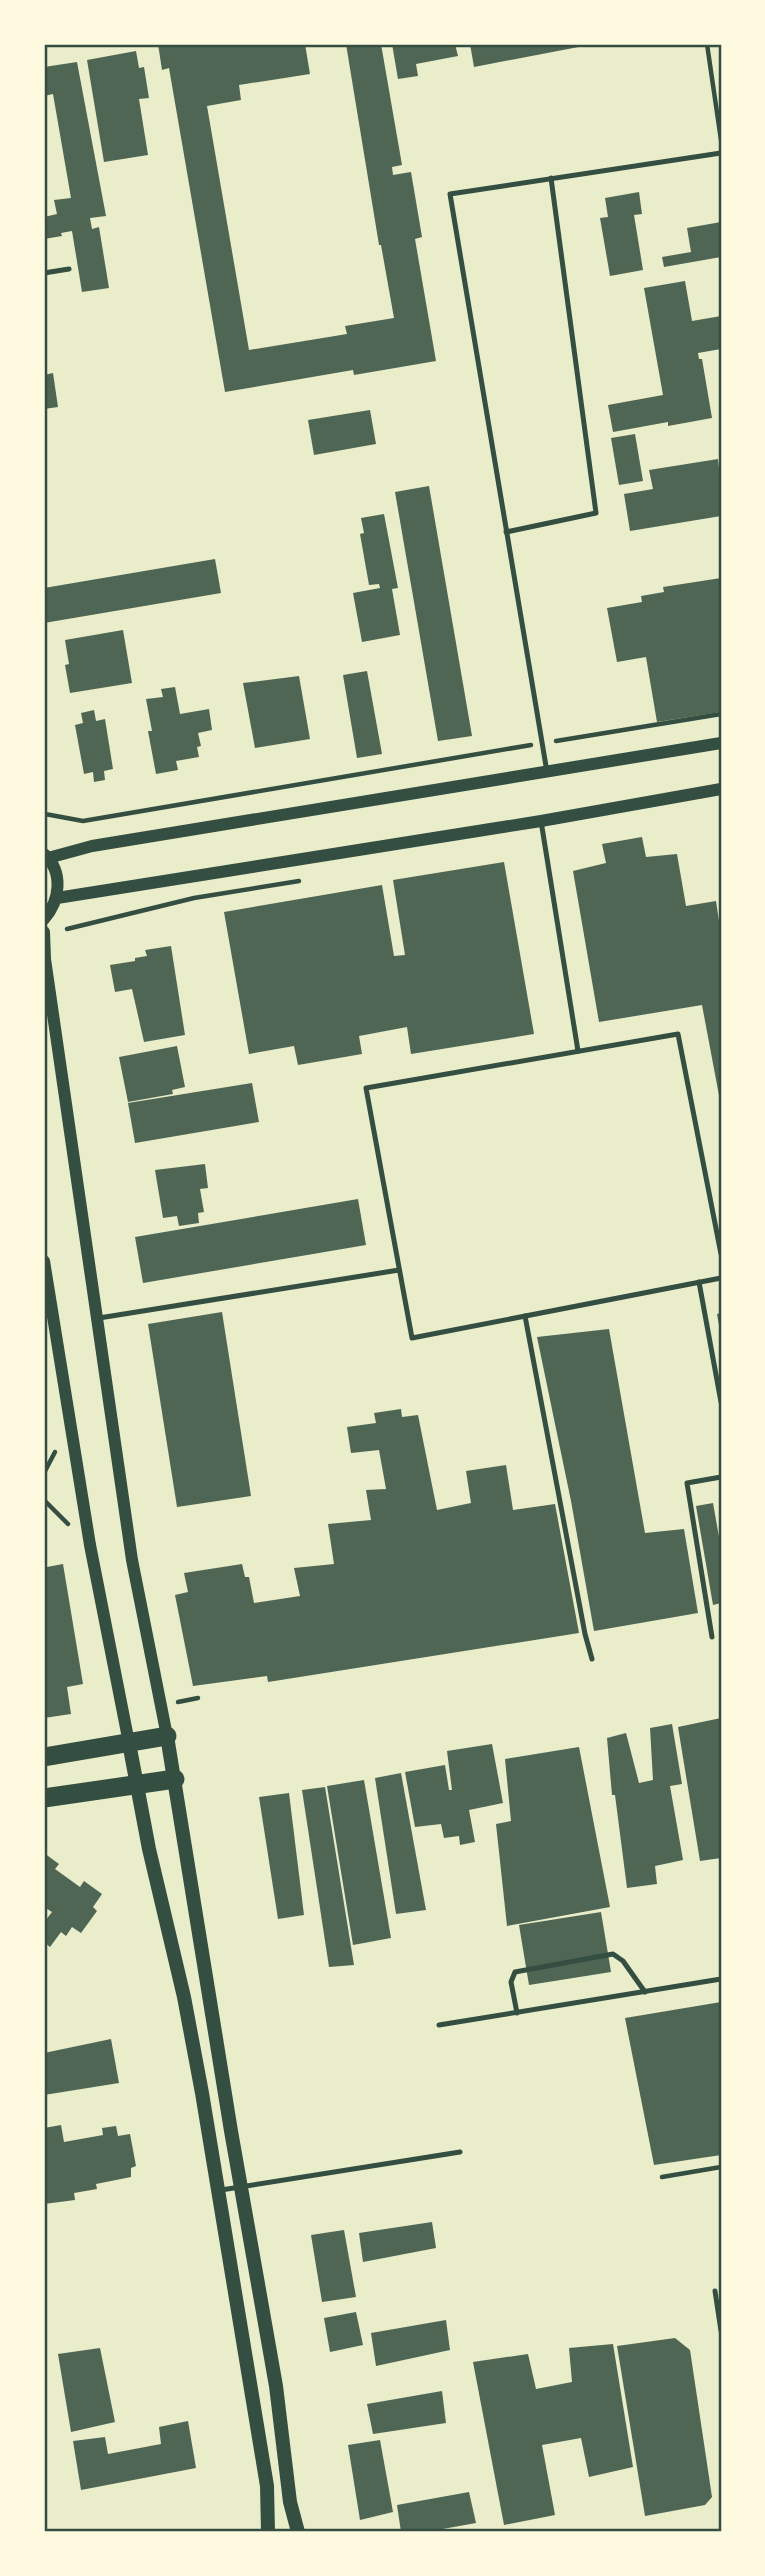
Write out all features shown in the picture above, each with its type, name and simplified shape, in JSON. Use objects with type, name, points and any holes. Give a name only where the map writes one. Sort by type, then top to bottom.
[{"type":"highway","points":[[44,1757],[167,1737]]},
{"type":"highway","points":[[44,1798],[175,1779]]},
{"type":"main road","points":[[167,1737],[276,2386],[290,2501],[298,2532]]},
{"type":"main road","points":[[129,1743],[149,1849],[184,1997],[209,2130],[267,2486],[268,2532]]},
{"type":"street","points":[[44,919],[57,898],[58,877],[46,856],[92,846],[721,743]]},
{"type":"street","points":[[57,898],[541,821],[721,789]]},
{"type":"street","points":[[44,932],[45,959],[132,1560],[167,1737]]},
{"type":"street","points":[[44,1261],[90,1545],[129,1743]]},
{"type":"lane","points":[[547,772],[450,194],[721,153]]},
{"type":"lane","points":[[506,532],[596,513],[551,178]]},
{"type":"lane","points":[[44,273],[69,269]]},
{"type":"lane","points":[[541,821],[578,1051]]},
{"type":"lane","points":[[721,1254],[678,1034],[366,1088],[412,1338],[721,1278]]},
{"type":"lane","points":[[99,1318],[399,1269]]},
{"type":"lane","points":[[699,1282],[721,1402]]},
{"type":"lane","points":[[525,1316],[592,1659]]},
{"type":"lane","points":[[712,1637],[687,1483],[721,1477]]},
{"type":"lane","points":[[517,2013],[511,1982],[515,1972],[613,1954],[623,1961],[645,1992]]},
{"type":"lane","points":[[439,2025],[721,1979]]},
{"type":"lane","points":[[218,2190],[460,2152]]},
{"type":"lane","points":[[715,2291],[721,2331]]},
{"type":"path","points":[[707,44],[721,144]]},
{"type":"path","points":[[44,808],[45,814],[83,821],[721,713]]},
{"type":"path","points":[[67,929],[194,898],[304,880]]},
{"type":"path","points":[[662,2177],[721,2167]]},
{"type":"building","points":[[158,44],[305,44],[310,74],[239,85],[241,100],[207,106],[249,350],[347,334],[345,326],[394,318],[379,245],[346,44],[381,44],[402,165],[392,167],[393,175],[411,172],[422,237],[415,239],[436,361],[354,375],[353,370],[225,392],[169,68],[162,70]]},
{"type":"building","points":[[392,44],[455,44],[458,56],[416,64],[418,76],[398,79]]},
{"type":"building","points":[[470,44],[589,44],[589,45],[474,67]]},
{"type":"building","points":[[136,51],[139,68],[144,67],[149,98],[139,99],[148,155],[104,162],[87,60]]},
{"type":"building","points":[[77,62],[106,216],[90,218],[92,229],[99,227],[109,288],[82,292],[72,231],[44,239],[44,217],[57,214],[54,200],[71,198],[53,94],[44,96],[44,67]]},
{"type":"building","points":[[639,192],[642,214],[634,215],[643,270],[610,276],[600,218],[608,217],[605,198]]},
{"type":"building","points":[[721,222],[721,257],[664,267],[662,257],[691,252],[687,228]]},
{"type":"building","points":[[685,281],[692,321],[721,316],[721,349],[698,353],[699,359],[702,359],[712,418],[668,426],[668,422],[613,432],[608,405],[663,395],[644,288]]},
{"type":"building","points":[[53,373],[58,407],[44,409],[44,375]]},
{"type":"building","points":[[370,410],[376,444],[314,455],[308,420]]},
{"type":"building","points":[[635,434],[643,481],[619,485],[611,438]]},
{"type":"building","points":[[718,459],[719,468],[721,467],[721,516],[630,531],[624,494],[653,489],[649,470]]},
{"type":"building","points":[[429,486],[472,736],[438,741],[395,492]]},
{"type":"building","points":[[384,514],[398,588],[392,589],[400,635],[362,642],[353,593],[380,588],[379,584],[369,585],[360,534],[364,533],[361,518]]},
{"type":"building","points":[[215,559],[221,593],[44,623],[44,588]]},
{"type":"building","points":[[721,578],[721,712],[657,722],[646,657],[617,662],[607,608],[642,602],[641,596],[664,592],[663,587]]},
{"type":"building","points":[[123,630],[132,683],[70,693],[65,665],[69,664],[65,640]]},
{"type":"building","points":[[367,671],[382,754],[357,758],[343,675]]},
{"type":"building","points":[[299,676],[310,739],[255,748],[243,683]]},
{"type":"building","points":[[175,687],[180,714],[209,709],[212,730],[198,733],[201,746],[197,747],[199,757],[176,761],[178,770],[156,774],[148,731],[152,731],[146,699],[163,697],[161,689]]},
{"type":"building","points":[[94,710],[96,721],[105,719],[113,769],[104,771],[105,780],[94,782],[93,772],[84,774],[75,725],[83,723],[81,713]]},
{"type":"building","points":[[642,837],[646,857],[677,854],[686,906],[716,901],[721,921],[721,1106],[702,1005],[599,1022],[573,871],[606,863],[602,844]]},
{"type":"building","points":[[504,862],[534,1034],[411,1054],[407,1027],[359,1036],[362,1054],[298,1065],[294,1046],[249,1054],[224,912],[382,885],[394,956],[405,955],[393,880]]},
{"type":"building","points":[[171,946],[185,1035],[144,1042],[132,989],[115,992],[110,965],[147,956],[145,950]]},
{"type":"building","points":[[177,1046],[185,1087],[172,1090],[173,1094],[128,1102],[119,1057]]},
{"type":"building","points":[[252,1083],[259,1122],[135,1143],[128,1103]]},
{"type":"building","points":[[205,1164],[208,1188],[200,1189],[204,1212],[198,1213],[199,1223],[179,1226],[177,1216],[163,1218],[155,1170]]},
{"type":"building","points":[[358,1199],[366,1245],[143,1283],[135,1237]]},
{"type":"building","points":[[222,1312],[251,1496],[177,1507],[148,1324]]},
{"type":"building","points":[[721,1313],[721,1331],[720,1331],[717,1314]]},
{"type":"building","points":[[609,1329],[645,1533],[684,1529],[698,1613],[594,1631],[571,1501],[537,1337]]},
{"type":"building","points":[[401,1409],[402,1417],[418,1415],[437,1510],[471,1503],[466,1471],[506,1465],[513,1510],[555,1504],[579,1633],[268,1682],[267,1676],[193,1686],[175,1595],[188,1592],[184,1573],[242,1564],[245,1577],[249,1577],[254,1603],[300,1596],[294,1568],[334,1564],[328,1524],[371,1520],[366,1490],[386,1489],[379,1450],[351,1453],[347,1427],[376,1423],[374,1413]]},
{"type":"building","points":[[713,1503],[721,1548],[721,1603],[713,1605],[696,1506]]},
{"type":"building","points":[[44,1557],[47,1567],[63,1564],[83,1684],[67,1687],[71,1714],[44,1718]]},
{"type":"building","points":[[721,1718],[721,1858],[700,1861],[678,1727]]},
{"type":"building","points":[[672,1724],[682,1784],[670,1786],[683,1860],[655,1866],[657,1884],[627,1888],[615,1795],[612,1795],[607,1738],[626,1733],[639,1783],[653,1780],[650,1728]]},
{"type":"building","points":[[492,1744],[503,1803],[469,1810],[475,1842],[460,1845],[459,1836],[444,1838],[441,1824],[415,1827],[405,1772],[445,1765],[449,1790],[452,1790],[447,1751]]},
{"type":"building","points":[[579,1747],[610,1907],[507,1926],[496,1824],[511,1821],[505,1759]]},
{"type":"building","points":[[401,1773],[426,1910],[396,1914],[375,1778]]},
{"type":"building","points":[[364,1780],[391,1938],[353,1945],[327,1786]]},
{"type":"building","points":[[325,1787],[354,1965],[329,1967],[302,1790]]},
{"type":"building","points":[[289,1793],[304,1915],[278,1919],[259,1797]]},
{"type":"building","points":[[44,1853],[59,1864],[55,1869],[80,1887],[84,1881],[102,1894],[93,1907],[97,1911],[81,1933],[72,1927],[66,1936],[61,1932],[50,1947],[44,1942],[44,1920],[52,1912],[44,1907]]},
{"type":"building","points":[[601,1912],[611,1972],[529,1985],[519,1925]]},
{"type":"building","points":[[721,2002],[721,2155],[654,2165],[625,2018]]},
{"type":"building","points":[[111,2039],[119,2083],[44,2095],[44,2053]]},
{"type":"building","points":[[61,2125],[64,2142],[103,2135],[102,2128],[116,2126],[118,2136],[130,2134],[136,2166],[131,2168],[131,2177],[96,2184],[97,2189],[74,2193],[75,2200],[44,2204],[44,2128]]},
{"type":"building","points":[[432,2222],[436,2248],[363,2262],[359,2233]]},
{"type":"building","points":[[344,2230],[356,2297],[322,2302],[311,2235]]},
{"type":"building","points":[[356,2312],[363,2345],[330,2352],[324,2318]]},
{"type":"building","points":[[446,2320],[450,2350],[376,2366],[371,2333]]},
{"type":"building","points":[[675,2338],[690,2350],[712,2497],[705,2505],[645,2516],[617,2346]]},
{"type":"building","points":[[613,2344],[633,2467],[589,2477],[581,2438],[542,2445],[555,2515],[504,2525],[473,2362],[528,2354],[536,2389],[572,2382],[569,2348]]},
{"type":"building","points":[[100,2348],[115,2422],[71,2432],[58,2354]]},
{"type":"building","points":[[442,2391],[446,2423],[373,2434],[367,2404]]},
{"type":"building","points":[[188,2421],[196,2468],[81,2490],[73,2441],[105,2437],[108,2454],[161,2444],[159,2427]]},
{"type":"building","points":[[380,2440],[393,2512],[360,2520],[348,2445]]},
{"type":"building","points":[[469,2492],[476,2523],[426,2532],[401,2532],[397,2505]]}]
